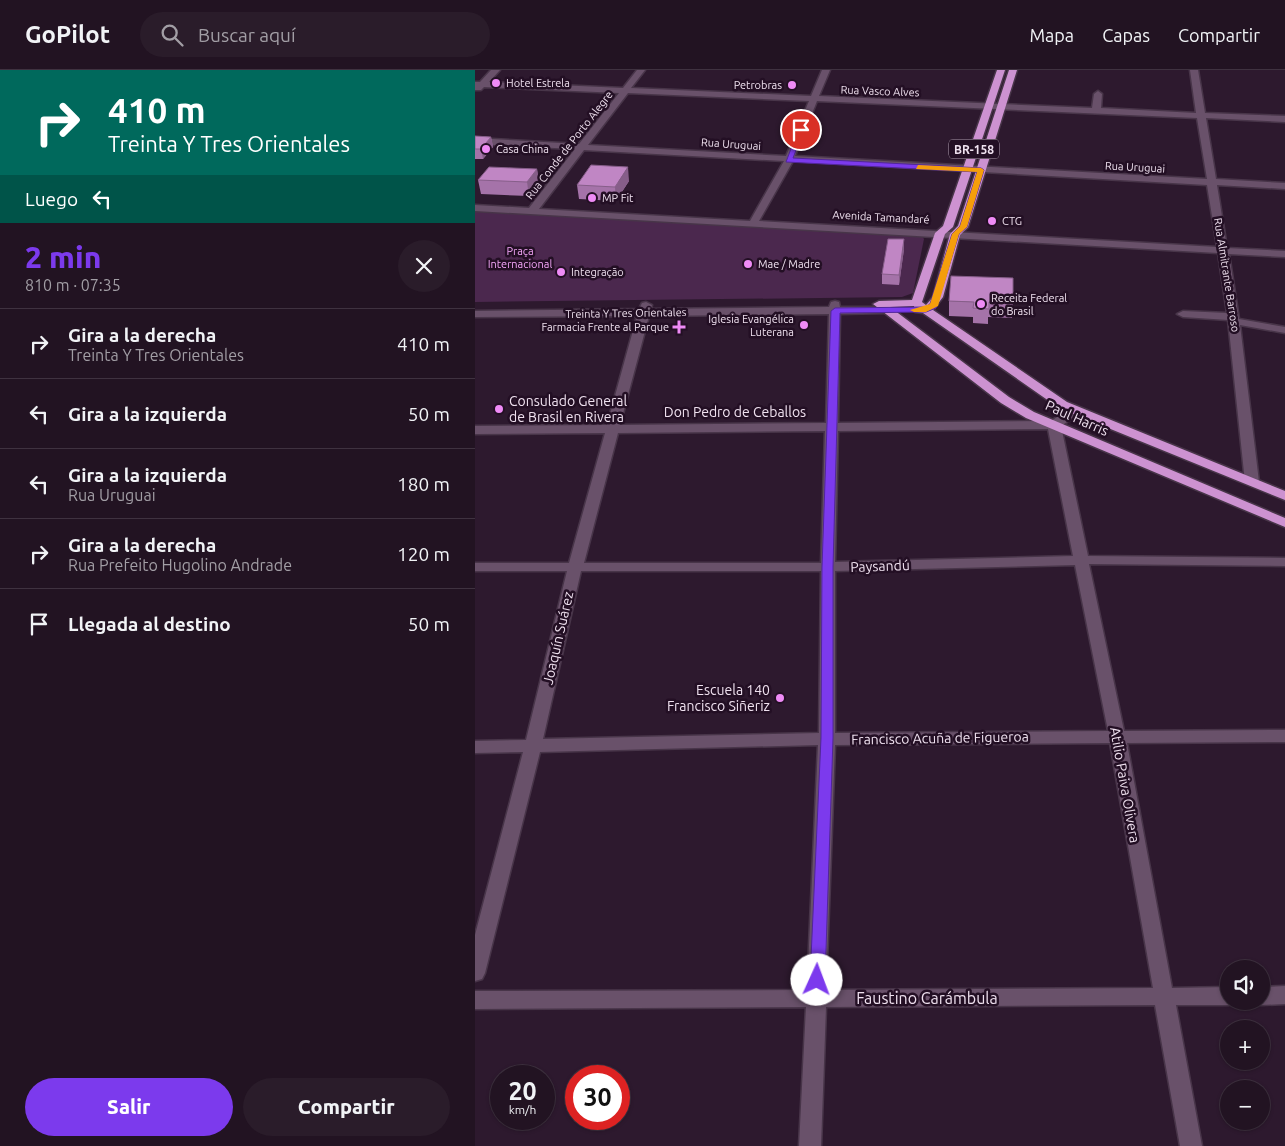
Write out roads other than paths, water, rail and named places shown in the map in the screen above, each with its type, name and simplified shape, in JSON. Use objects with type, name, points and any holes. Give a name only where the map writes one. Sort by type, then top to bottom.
[{"type":"highway","name":"BR-158","points":[[1001,70],[967,170],[952,230],[938,297],[933,306],[921,306],[952,230],[981,170],[1013,70]]},
{"type":"highway","name":"Treinta Y Tres Orientales","points":[[882,307],[921,306]]},
{"type":"highway","points":[[921,306],[1049,397],[1075,411],[1285,496]]},
{"type":"highway","name":"Paul Harris","points":[[882,307],[1005,400],[1054,424],[1285,523]]},
{"type":"street","points":[[477,87],[496,70]]},
{"type":"street","name":"Rua Conde de Porto Alegre","points":[[535,207],[641,70]]},
{"type":"street","points":[[756,219],[789,160],[826,70]]},
{"type":"street","name":"Rua Almitrante Barroso","points":[[1193,70],[1234,319],[1252,482]]},
{"type":"street","name":"Rua Vasco Alves","points":[[477,87],[625,91],[1285,120]]},
{"type":"street","points":[[1096,111],[1098,94]]},
{"type":"street","name":"Rua Uruguai","points":[[475,141],[1213,184],[1285,186]]},
{"type":"street","name":"Avenida Tamandaré","points":[[475,202],[1222,246],[1285,246]]},
{"type":"street","name":"Avenida Tamandaré","points":[[475,208],[535,207]]},
{"type":"street","name":"Avenida Tamandaré","points":[[1222,246],[1285,254]]},
{"type":"street","name":"Treinta Y Tres Orientales","points":[[475,306],[646,309]]},
{"type":"street","points":[[810,1146],[827,738],[828,567],[835,307]]},
{"type":"street","name":"Treinta Y Tres Orientales","points":[[475,314],[646,309],[882,307]]},
{"type":"street","name":"Joaquín Suárez","points":[[475,973],[533,746],[575,568],[646,309]]},
{"type":"street","points":[[1183,314],[1234,319],[1285,330]]},
{"type":"street","points":[[1054,424],[1075,411]]},
{"type":"street","name":"Don Pedro de Ceballos","points":[[475,430],[1054,424]]},
{"type":"street","name":"Atilio Paiva Olivera","points":[[1054,424],[1083,560],[1117,736],[1191,1146]]},
{"type":"street","name":"Paysandú","points":[[475,567],[828,567],[1083,560],[1285,562]]},
{"type":"street","name":"Francisco Acuña de Figueroa","points":[[475,747],[827,738],[1285,736]]},
{"type":"street","name":"Faustino Carámbula","points":[[475,1000],[1220,996]]},
{"type":"street","points":[[1270,996],[1285,996]]},
{"type":"place","name":"Hotel Estrela","points":[[496,83]]},
{"type":"place","name":"Petrobras","points":[[792,85]]},
{"type":"place","name":"Casa China","points":[[486,149]]},
{"type":"place","name":"MP Fit","points":[[592,198]]},
{"type":"place","name":"CTG","points":[[992,221]]},
{"type":"place","name":"Mae / Madre","points":[[748,264]]},
{"type":"place","name":"Integração","points":[[561,272]]},
{"type":"place","name":"Receita Federal do Brasil","points":[[981,304]]},
{"type":"place","name":"Iglesia Evangélica Luterana","points":[[804,325]]},
{"type":"place","name":"Farmacia Frente al Parque","points":[[679,327]]},
{"type":"place","name":"Consulado General de Brasil en Rivera","points":[[499,409]]},
{"type":"place","name":"Escuela 140 Francisco Siñeriz","points":[[780,698]]},
{"type":"park label","name":"Praça Internacional","points":[[520,257]]}]
